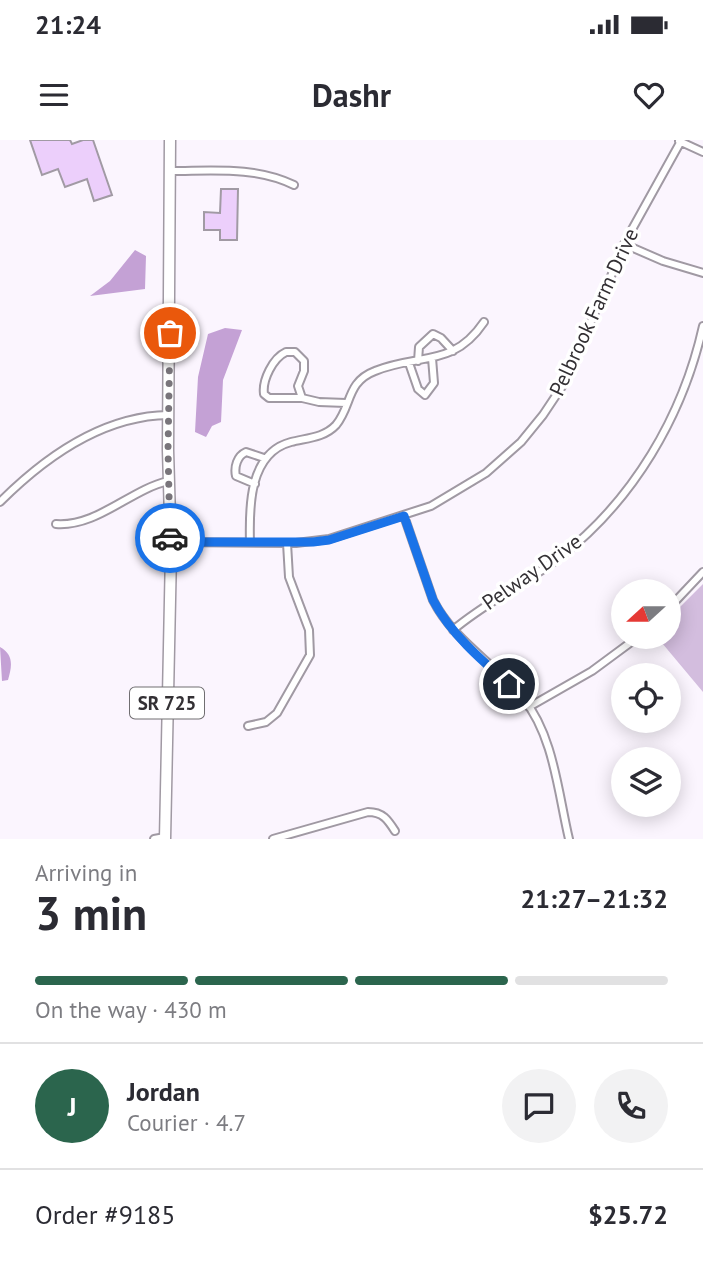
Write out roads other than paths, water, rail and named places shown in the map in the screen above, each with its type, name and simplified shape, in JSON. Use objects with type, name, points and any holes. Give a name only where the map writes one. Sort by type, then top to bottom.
[{"type":"main road","name":"SR 725","points":[[162,838],[171,542],[168,415],[170,140]]},
{"type":"street","points":[[679,141],[703,152]]},
{"type":"street","name":"Pelbrook Farm Drive","points":[[171,542],[329,540],[404,516],[449,497],[486,473],[521,442],[543,415],[573,366],[624,244],[679,141]]},
{"type":"street","points":[[170,171],[253,172],[275,176],[294,185]]},
{"type":"street","points":[[624,244],[663,261],[703,273]]},
{"type":"street","points":[[250,542],[250,511],[264,458],[282,445],[329,431],[341,418],[356,385],[370,373],[453,351],[469,341],[484,322]]},
{"type":"street","name":"Pelway Drive","points":[[453,630],[486,604],[523,583],[561,556],[598,523],[619,499],[651,454],[674,414],[703,326]]},
{"type":"street","points":[[418,361],[419,347],[433,334],[441,338],[453,351]]},
{"type":"street","points":[[302,398],[298,386],[304,371],[304,361],[295,352],[281,353],[264,385],[264,394],[269,398],[302,398],[346,403]]},
{"type":"street","points":[[409,363],[418,389],[425,395],[434,383],[432,358]]},
{"type":"street","points":[[0,502],[23,481],[86,436],[105,426],[133,418],[168,415]]},
{"type":"street","points":[[255,484],[236,476],[235,468],[239,457],[246,452],[264,458]]},
{"type":"street","points":[[56,524],[70,524],[88,519],[136,492],[169,481]]},
{"type":"street","points":[[404,516],[439,612],[453,630],[529,707],[544,735],[569,839]]},
{"type":"street","points":[[248,726],[266,722],[277,713],[310,655],[309,630],[288,570],[287,542]]},
{"type":"street","points":[[681,595],[703,572]]},
{"type":"street","points":[[529,707],[592,671],[622,649]]},
{"type":"street","points":[[274,839],[368,812],[384,816],[396,831]]}]
